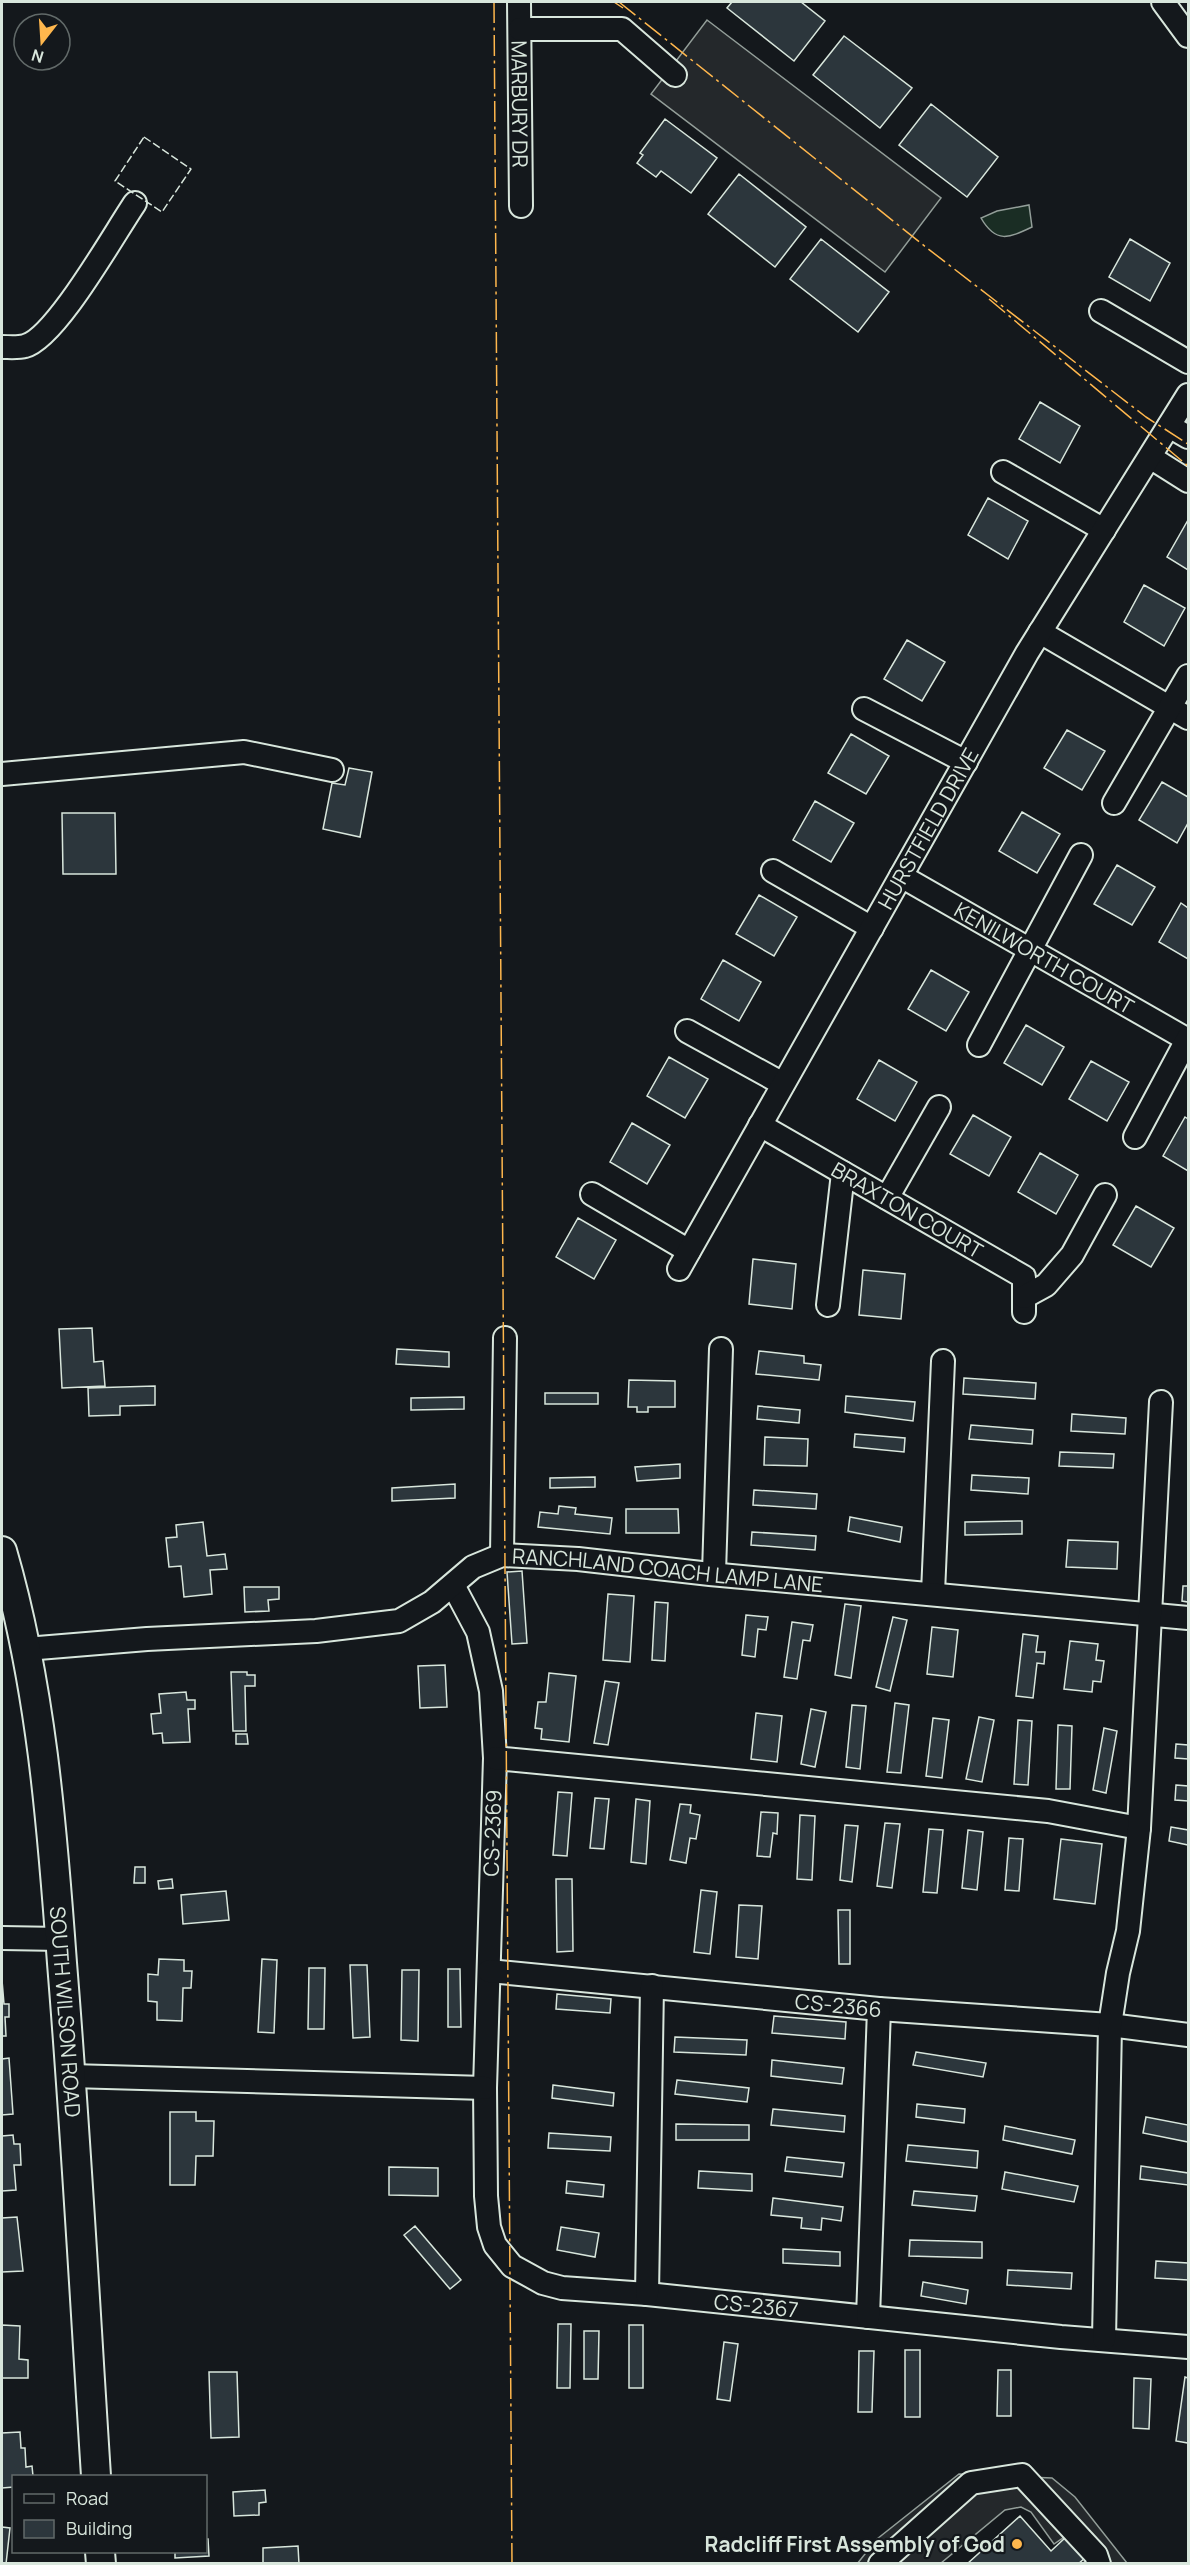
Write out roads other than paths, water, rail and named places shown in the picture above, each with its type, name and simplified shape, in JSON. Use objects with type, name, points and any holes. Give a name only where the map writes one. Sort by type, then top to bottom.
[{"type":"main road","name":"SOUTH WILSON ROAD","points":[[2,1551],[26,1650],[46,1780],[54,1851],[71,2076],[96,2475]]},
{"type":"street","name":"MARBURY DR","points":[[519,2],[521,206]]},
{"type":"street","points":[[1163,2],[1188,36]]},
{"type":"street","points":[[520,29],[622,29],[675,75]]},
{"type":"street","points":[[2,347],[26,346],[50,330],[135,202]]},
{"type":"street","points":[[1101,311],[1188,362]]},
{"type":"street","name":"HURSTFIELD DRIVE","points":[[592,1194],[684,1260],[1040,632],[1150,457],[1179,431],[1188,395]]},
{"type":"street","points":[[1150,457],[1188,481]]},
{"type":"street","points":[[1003,472],[1104,530]]},
{"type":"street","points":[[1040,632],[1179,713]]},
{"type":"street","points":[[1114,803],[1179,713],[1188,676]]},
{"type":"street","points":[[864,709],[966,762]]},
{"type":"street","points":[[2,774],[244,752],[332,770]]},
{"type":"street","points":[[979,1045],[1081,855]]},
{"type":"street","points":[[773,871],[872,928]]},
{"type":"street","name":"KENILWORTH COURT","points":[[901,876],[1188,1039]]},
{"type":"street","points":[[687,1031],[783,1084]]},
{"type":"street","points":[[1135,1137],[1188,1039]]},
{"type":"street","points":[[887,1198],[939,1107]]},
{"type":"street","name":"BRAXTON COURT","points":[[760,1125],[1024,1277],[1024,1304],[1046,1285],[1072,1255],[1105,1195]]},
{"type":"street","points":[[828,1305],[843,1173]]},
{"type":"street","points":[[502,1555],[505,1338]]},
{"type":"street","points":[[714,1574],[721,1349]]},
{"type":"street","points":[[933,1593],[943,1361]]},
{"type":"street","points":[[1104,2338],[1110,2025],[1118,1973],[1128,1931],[1139,1828],[1161,1402]]},
{"type":"street","name":"RANCHLAND COACH LAMP LANE","points":[[26,1650],[147,1639],[316,1632],[399,1621],[417,1613],[473,1567],[502,1555],[578,1559],[714,1574],[1188,1618]]},
{"type":"street","name":"CS-2369","points":[[453,1585],[472,1619],[485,1657],[491,1691],[495,1758],[485,2088]]},
{"type":"street","points":[[495,1758],[1048,1811],[1139,1828]]},
{"type":"street","points":[[2,1938],[61,1939]]},
{"type":"street","name":"CS-2366","points":[[489,1971],[879,2009],[1110,2025],[1188,2035]]},
{"type":"street","points":[[647,2294],[652,1986]]},
{"type":"street","points":[[868,2317],[879,2009]]},
{"type":"street","points":[[71,2076],[485,2088]]},
{"type":"street","name":"CS-2367","points":[[485,2088],[489,2227],[495,2245],[524,2274],[561,2288],[647,2294],[1061,2337],[1104,2338],[1188,2347]]},
{"type":"street","points":[[880,2564],[971,2483],[1022,2475],[1096,2555],[1099,2564]]},
{"type":"place","name":"Radcliff First Assembly of God","points":[[1017,2544]]}]
